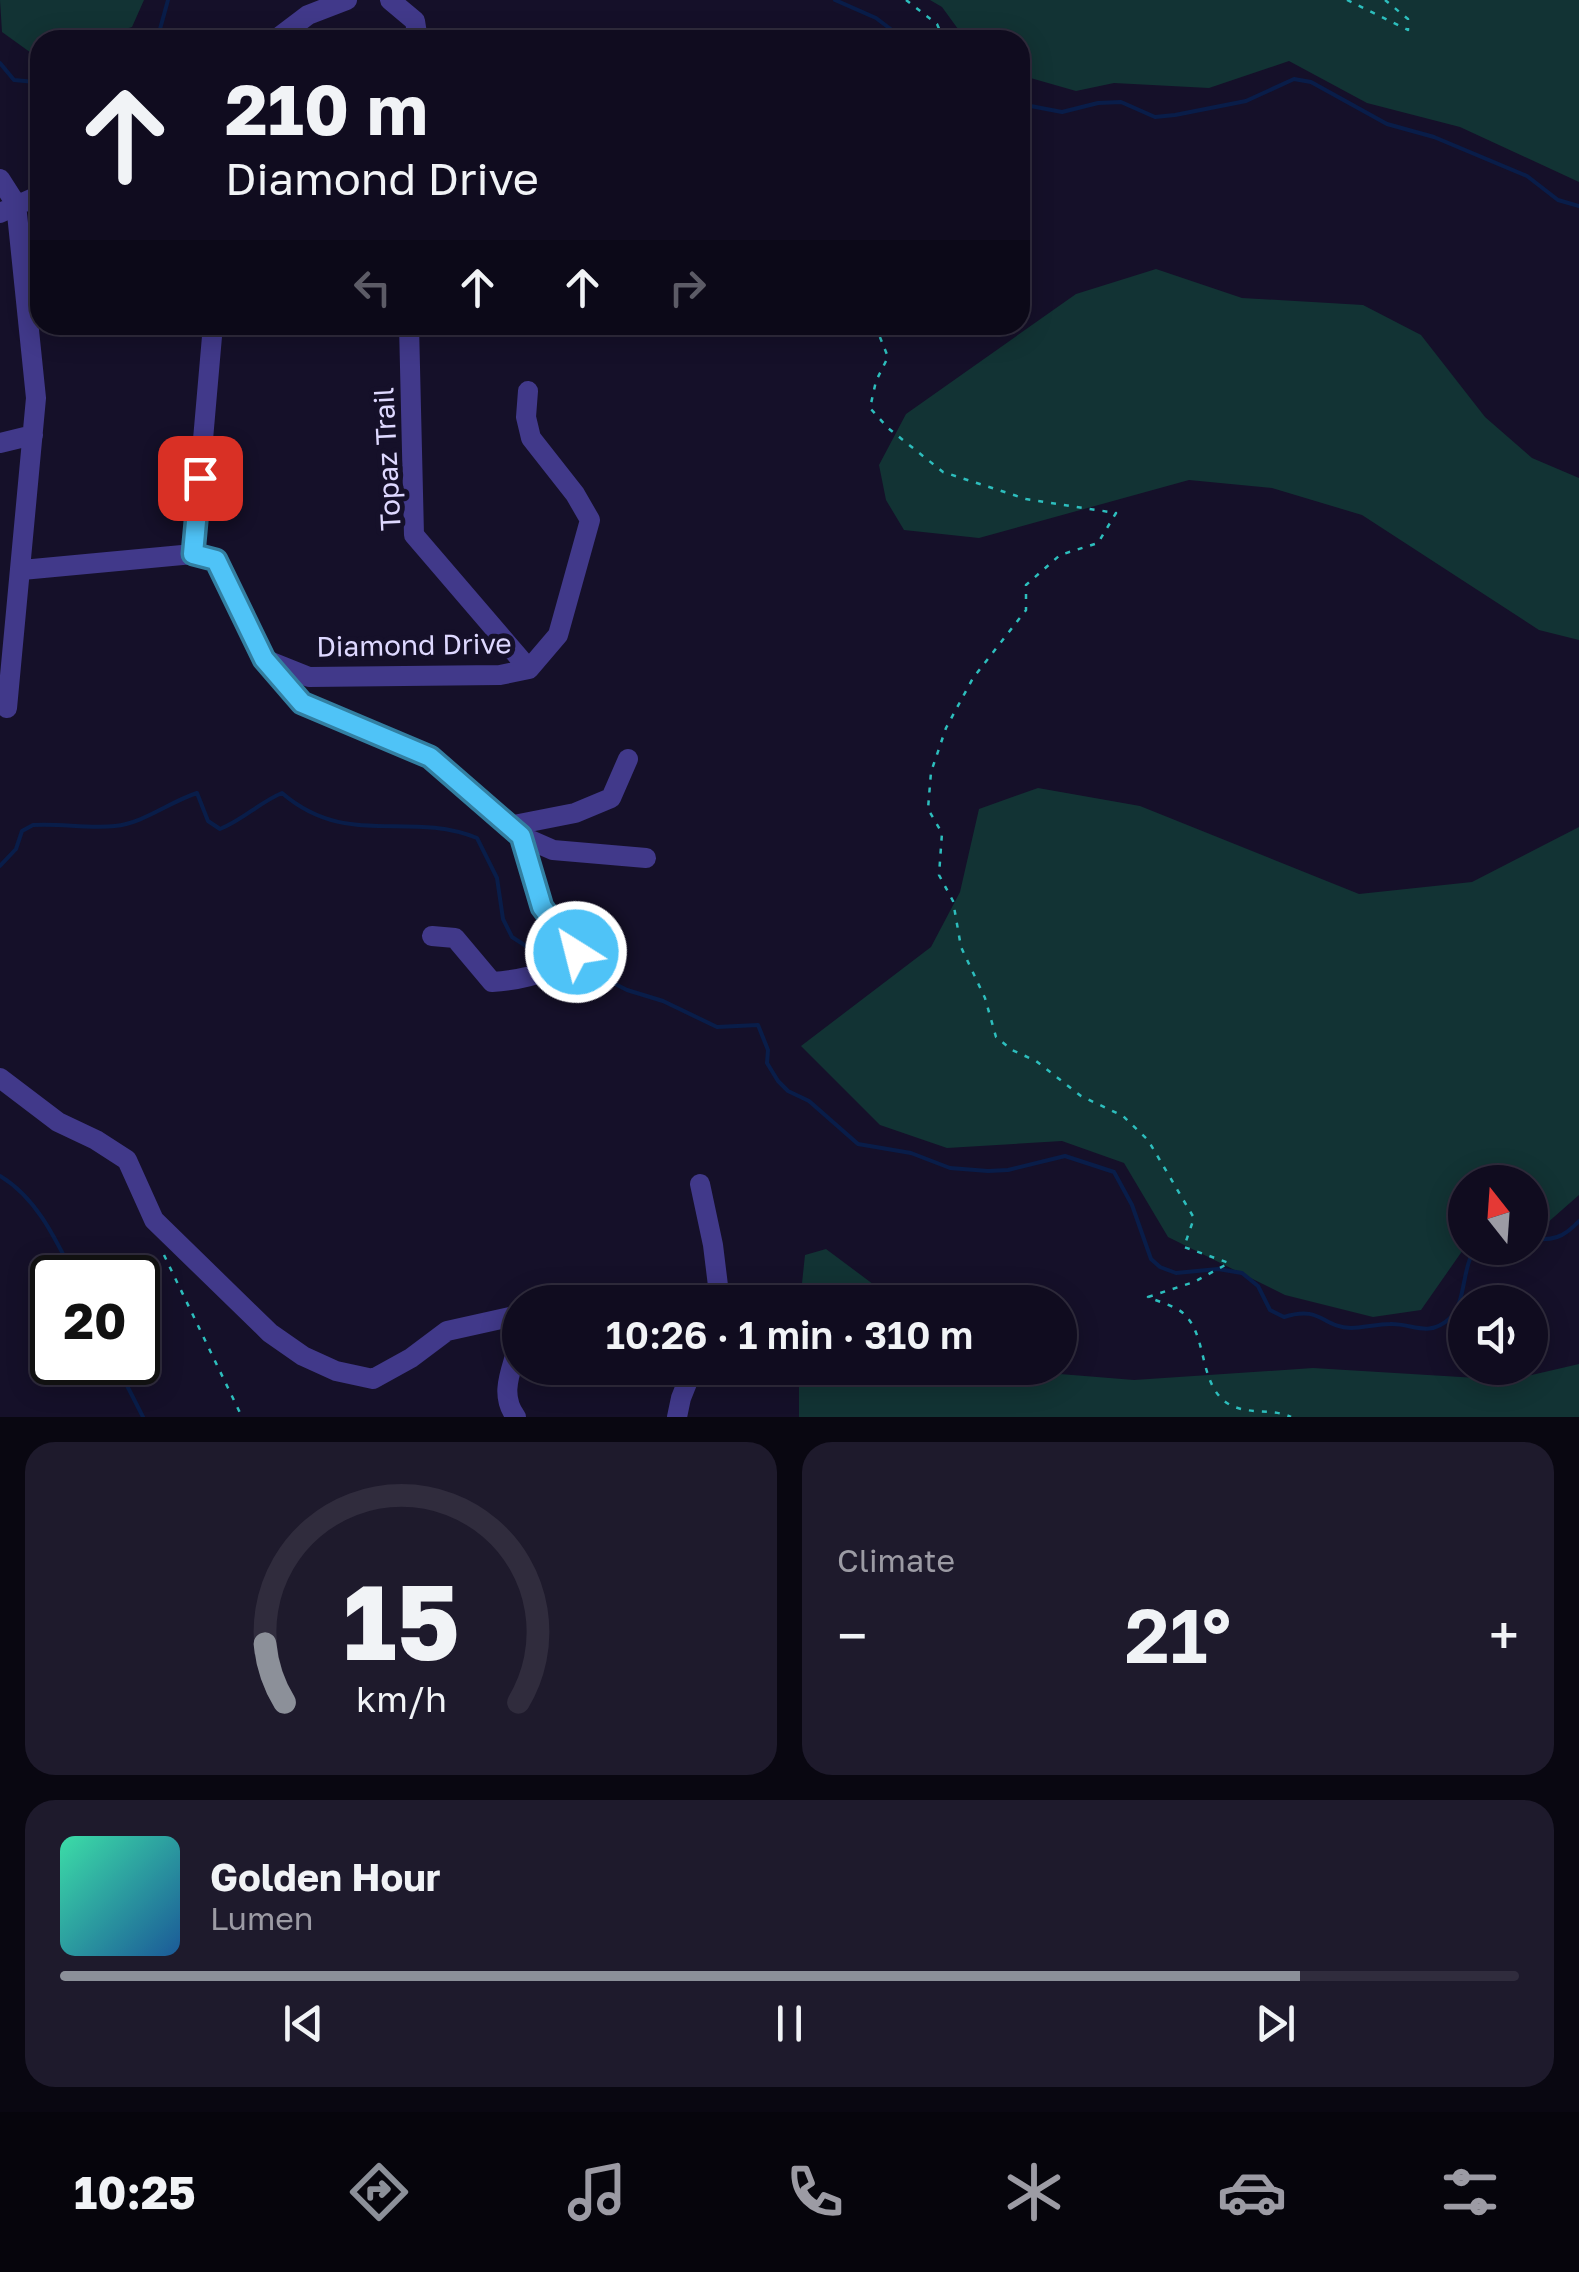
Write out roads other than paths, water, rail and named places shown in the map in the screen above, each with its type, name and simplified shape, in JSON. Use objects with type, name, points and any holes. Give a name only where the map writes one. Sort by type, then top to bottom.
[{"type":"street","points":[[288,30],[308,15],[347,0]]},
{"type":"street","points":[[390,0],[416,21],[417,30]]},
{"type":"street","points":[[0,179],[8,209],[36,398],[7,708]]},
{"type":"street","points":[[193,554],[211,335]]},
{"type":"street","name":"Topaz Trail","points":[[409,335],[414,535],[529,669]]},
{"type":"street","name":"Diamond Drive","points":[[264,659],[309,677],[500,675],[529,669],[558,635],[590,520],[575,494],[531,438],[526,418],[528,391]]},
{"type":"street","points":[[0,443],[33,435]]},
{"type":"street","points":[[22,570],[193,554],[216,560],[264,659],[302,703],[430,757],[515,831],[553,850],[646,858]]},
{"type":"street","points":[[515,831],[611,798],[628,759]]},
{"type":"street","points":[[432,936],[455,938],[492,982],[511,981],[561,966],[576,952],[542,907],[515,831]]},
{"type":"street","points":[[0,1078],[58,1122],[127,1160],[154,1220],[270,1333],[336,1371],[373,1380],[447,1331],[514,1316],[520,1334],[510,1364],[508,1406],[516,1417]]},
{"type":"street","points":[[700,1184],[718,1285]]},
{"type":"street","points":[[677,1417],[687,1385]]},
{"type":"waterway","points":[[160,30],[168,0]]},
{"type":"waterway","points":[[835,0],[876,18],[892,30]]},
{"type":"waterway","points":[[0,63],[14,80],[30,82]]},
{"type":"waterway","points":[[1030,106],[1062,112],[1121,102],[1155,117],[1246,101],[1294,79],[1311,82],[1387,124],[1434,137],[1527,176],[1558,200],[1579,206]]},
{"type":"waterway","points":[[0,866],[16,849],[22,831],[33,825],[126,824],[197,793],[208,821],[220,829],[282,793],[306,810],[330,820],[451,830],[477,838],[497,878],[503,919],[512,937],[558,958]]},
{"type":"waterway","points":[[576,964],[717,1027],[758,1025],[768,1050],[767,1063],[778,1081],[809,1101],[858,1144],[911,1153],[950,1168],[1008,1170],[1065,1156],[1114,1172],[1132,1205],[1151,1259],[1160,1267],[1176,1273],[1218,1269],[1242,1273],[1258,1286],[1270,1310],[1284,1317],[1314,1315],[1351,1328],[1390,1324],[1434,1328],[1455,1312],[1468,1265]]},
{"type":"waterway","points":[[0,1176],[35,1208],[63,1255]]},
{"type":"waterway","points":[[1548,1238],[1568,1231],[1579,1221]]},
{"type":"waterway","points":[[127,1385],[143,1417]]}]
